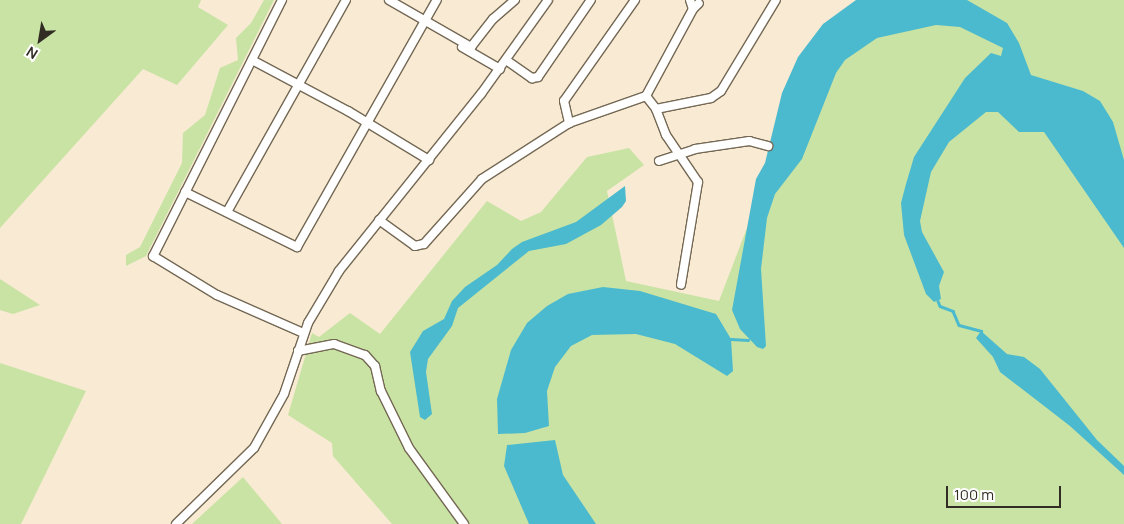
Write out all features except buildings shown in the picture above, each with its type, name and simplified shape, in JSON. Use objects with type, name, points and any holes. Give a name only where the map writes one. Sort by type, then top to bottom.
[{"type":"street","points":[[282,0],[152,256],[217,295],[303,333]]},
{"type":"street","points":[[227,212],[346,0]]},
{"type":"street","points":[[383,0],[471,47],[492,19],[515,0]]},
{"type":"street","points":[[389,0],[500,69]]},
{"type":"street","points":[[185,192],[296,247],[437,0]]},
{"type":"street","points":[[176,524],[254,448],[284,394],[303,333],[339,271],[500,69],[548,0]]},
{"type":"street","points":[[506,60],[532,78],[538,77],[591,0]]},
{"type":"street","points":[[569,123],[564,101],[635,0]]},
{"type":"street","points":[[380,220],[415,246],[424,244],[447,214],[482,179],[569,123],[588,114],[625,106],[646,96],[696,6],[690,0]]},
{"type":"street","points":[[656,109],[711,98],[720,91],[776,0]]},
{"type":"street","points":[[252,60],[368,123],[429,160]]},
{"type":"street","points":[[646,96],[656,109],[678,155],[698,182],[699,190],[681,285]]},
{"type":"street","points":[[659,161],[695,149],[749,141],[768,146]]},
{"type":"street","points":[[298,351],[334,344],[365,355],[375,366],[395,425],[464,524]]},
{"type":"green space","points":[[0,0],[201,0],[198,7],[228,25],[177,85],[143,69],[0,228]]},
{"type":"green space","points":[[264,0],[274,0],[146,256],[126,266],[126,255],[140,247],[182,163],[183,133],[205,115],[220,68],[238,60],[236,38],[251,23]]},
{"type":"green space","points":[[919,0],[1124,0],[1124,524],[392,524],[333,456],[332,443],[288,415],[312,333],[319,337],[350,313],[380,334],[487,201],[521,221],[541,212],[587,157],[629,148],[644,165],[607,191],[626,281],[719,301],[799,92]]},
{"type":"green space","points":[[0,279],[40,305],[13,314],[0,310]]},
{"type":"green space","points":[[0,363],[86,391],[21,524],[0,524]]},
{"type":"green space","points":[[243,477],[282,524],[192,524]]},
{"type":"water","points":[[856,0],[967,0],[1007,23],[1019,43],[1031,75],[1083,91],[1100,101],[1113,122],[1124,160],[1124,248],[1044,132],[1019,132],[998,112],[986,112],[949,142],[931,172],[920,221],[922,232],[944,272],[939,286],[941,299],[934,302],[926,294],[904,235],[901,203],[906,184],[914,157],[965,78],[991,53],[1001,56],[1003,48],[960,27],[936,25],[877,38],[845,60],[836,73],[802,159],[775,194],[767,218],[761,269],[766,346],[763,349],[757,347],[740,329],[732,310],[756,179],[765,163],[782,93],[798,57],[823,24]]},
{"type":"water","points":[[625,186],[626,201],[622,207],[601,225],[566,244],[529,251],[458,308],[452,326],[428,359],[426,372],[432,414],[425,420],[420,417],[410,352],[423,331],[444,319],[452,301],[465,287],[497,265],[512,249],[522,242],[576,222]]},
{"type":"water","points":[[603,287],[640,291],[716,314],[731,339],[733,371],[727,376],[675,344],[636,334],[592,335],[571,346],[555,367],[547,391],[549,426],[525,433],[498,434],[497,399],[511,350],[527,323],[547,306],[568,294]]},
{"type":"water","points":[[981,331],[1007,354],[1024,357],[1040,369],[1097,440],[1124,466],[1124,475],[1070,426],[1000,372],[993,357],[976,338]]},
{"type":"water","points":[[555,440],[563,475],[596,524],[529,524],[504,466],[507,445]]},
{"type":"waterway","points":[[938,301],[940,306],[953,311],[959,325],[981,331]]},
{"type":"waterway","points":[[731,339],[748,340]]}]
